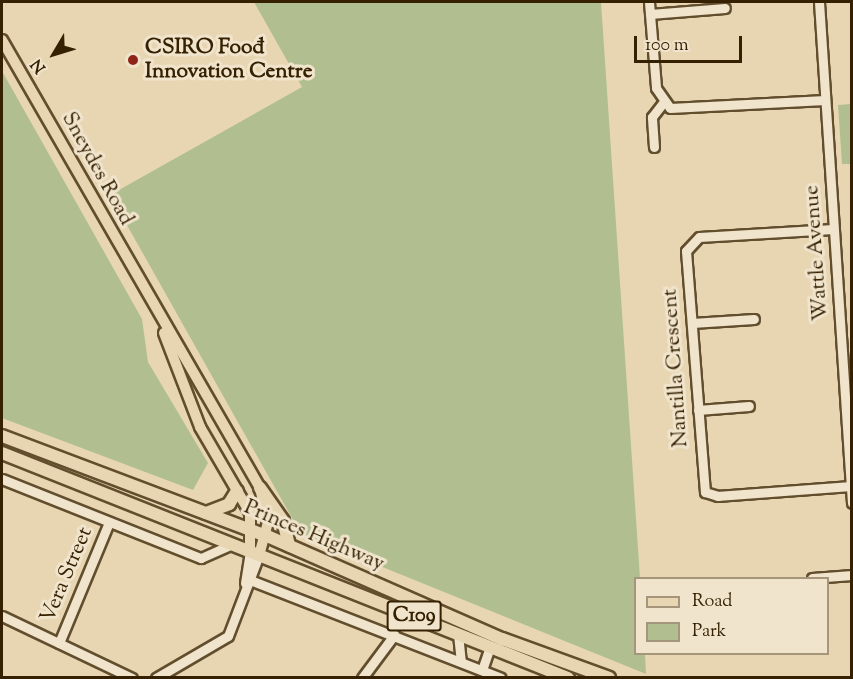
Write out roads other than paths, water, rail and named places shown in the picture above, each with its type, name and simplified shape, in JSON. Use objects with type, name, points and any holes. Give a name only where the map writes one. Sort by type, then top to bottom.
[{"type":"highway","name":"Princes Highway","points":[[2,436],[252,530],[479,629],[609,678]]},
{"type":"highway","name":"Princes Highway","points":[[2,453],[568,678]]},
{"type":"highway","points":[[260,488],[283,521],[289,545]]},
{"type":"highway","points":[[206,513],[229,504],[237,491]]},
{"type":"highway","points":[[479,629],[490,647]]},
{"type":"main road","name":"Sneydes Road","points":[[2,40],[158,318],[260,488],[268,512],[267,536],[255,553]]},
{"type":"main road","name":"Sneydes Road","points":[[158,318],[200,427],[237,491],[252,530],[255,553]]},
{"type":"street","points":[[649,2],[656,88],[663,103],[681,108],[825,100]]},
{"type":"street","name":"Wattle Avenue","points":[[819,2],[833,229],[849,417],[852,503]]},
{"type":"street","points":[[650,14],[725,8]]},
{"type":"street","points":[[654,147],[652,117],[663,103]]},
{"type":"street","name":"Nantilla Crescent","points":[[833,229],[689,241],[692,323],[705,492],[718,496],[850,486]]},
{"type":"street","points":[[692,323],[754,319]]},
{"type":"street","points":[[698,410],[749,406]]},
{"type":"street","points":[[2,479],[109,522],[208,558],[232,544]]},
{"type":"street","name":"Vera Street","points":[[59,643],[109,522]]},
{"type":"street","points":[[156,678],[228,636],[247,584],[255,553]]},
{"type":"street","points":[[829,577],[852,575]]},
{"type":"street","points":[[247,584],[272,586],[462,662],[477,672],[501,678]]},
{"type":"street","points":[[2,616],[132,678]]},
{"type":"street","points":[[458,634],[462,662]]},
{"type":"street","points":[[362,678],[394,635]]},
{"type":"street","points":[[477,672],[490,647]]},
{"type":"place","name":"CSIRO Foođ Innovation Centre","points":[[133,60]]}]
